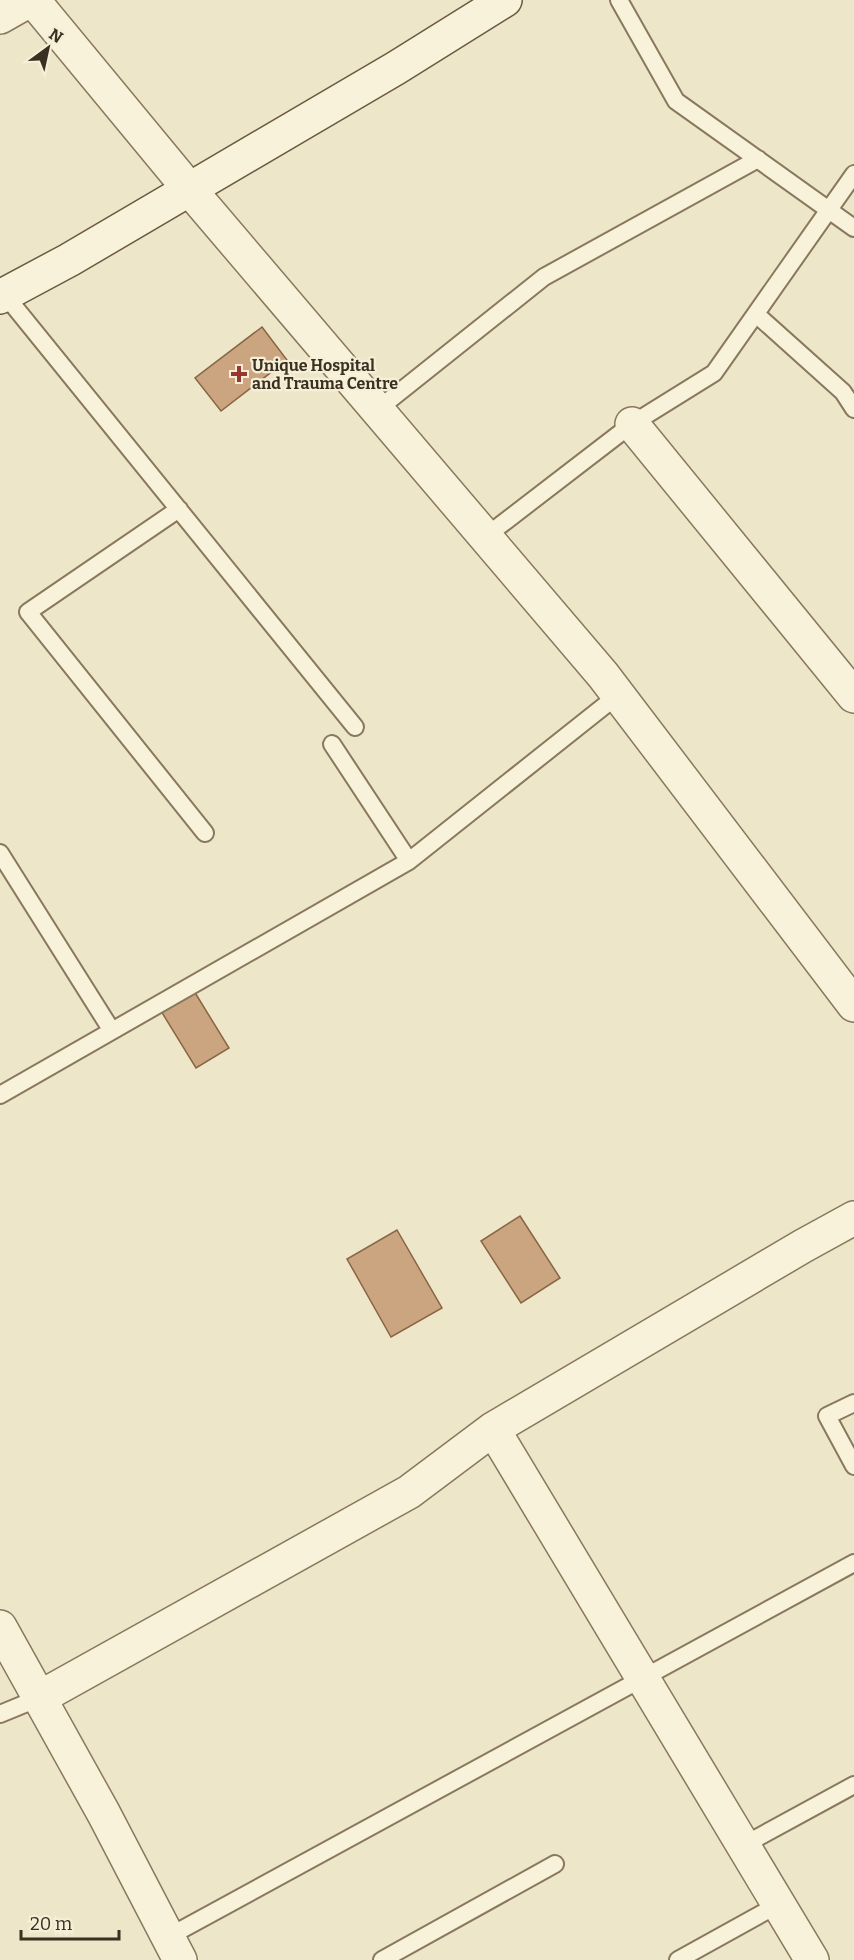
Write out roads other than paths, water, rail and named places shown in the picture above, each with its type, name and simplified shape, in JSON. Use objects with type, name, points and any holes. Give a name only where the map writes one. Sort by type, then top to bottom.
[{"type":"street","points":[[0,17],[32,0],[618,695],[854,1005]]},
{"type":"street","points":[[2,296],[190,190],[396,69],[506,0]]},
{"type":"street","points":[[632,424],[854,696]]},
{"type":"street","points":[[39,1698],[409,1492],[493,1429],[792,1252],[854,1218]]},
{"type":"street","points":[[493,1429],[812,1960]]},
{"type":"street","points":[[0,1627],[104,1814],[174,1948]]},
{"type":"lane","points":[[619,0],[676,101],[854,228]]},
{"type":"lane","points":[[377,410],[544,277],[758,159]]},
{"type":"lane","points":[[485,537],[632,424],[714,373],[854,174]]},
{"type":"lane","points":[[2,296],[356,727]]},
{"type":"lane","points":[[756,314],[843,392],[854,409]]},
{"type":"lane","points":[[179,509],[28,612],[205,833]]},
{"type":"lane","points":[[0,1095],[409,861],[618,695]]},
{"type":"lane","points":[[332,744],[409,861]]},
{"type":"lane","points":[[0,853],[112,1031]]},
{"type":"lane","points":[[854,1403],[827,1416],[854,1466]]},
{"type":"lane","points":[[174,1948],[643,1678],[854,1563]]},
{"type":"lane","points":[[0,1714],[39,1698]]},
{"type":"lane","points":[[744,1845],[854,1785]]},
{"type":"lane","points":[[382,1960],[555,1864]]},
{"type":"lane","points":[[678,1960],[779,1904]]},
{"type":"place","name":"Unique Hospital and Trauma Centre","points":[[239,374]]}]
